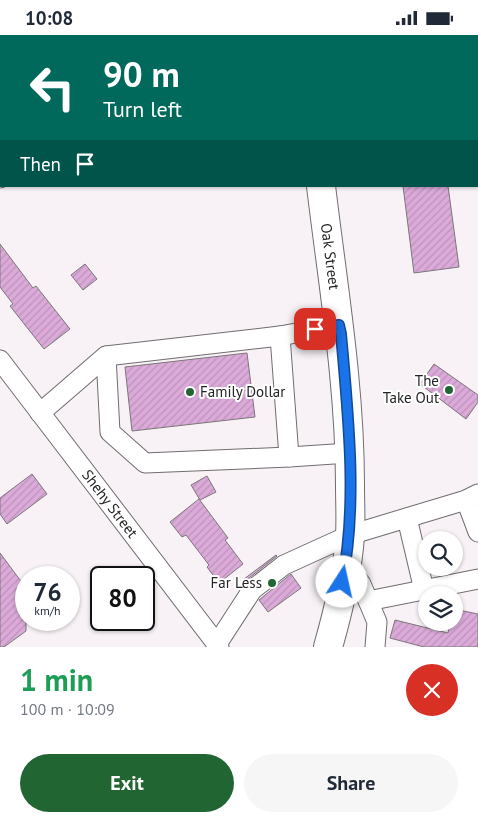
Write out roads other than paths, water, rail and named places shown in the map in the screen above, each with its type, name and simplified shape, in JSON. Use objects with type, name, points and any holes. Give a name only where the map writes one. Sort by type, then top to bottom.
[{"type":"highway","name":"Oak Street","points":[[321,187],[347,400],[349,453],[350,535],[346,565],[328,647]]},
{"type":"street","points":[[40,413],[106,356],[280,336],[339,325]]},
{"type":"street","points":[[280,336],[289,457]]},
{"type":"street","points":[[106,356],[110,432],[145,463],[349,453]]},
{"type":"street","name":"Shehy Street","points":[[0,360],[218,646]]},
{"type":"street","points":[[218,646],[252,590],[284,565],[350,535],[472,497],[478,532]]},
{"type":"street","points":[[407,517],[423,586]]},
{"type":"street","points":[[346,565],[361,584],[378,622],[375,647]]},
{"type":"street","points":[[444,586],[478,579]]},
{"type":"street","points":[[368,601],[418,591]]},
{"type":"place","name":"The Take Out","points":[[449,390]]},
{"type":"place","name":"Family Dollar","points":[[190,392]]},
{"type":"place","name":"Far Less","points":[[272,583]]}]
